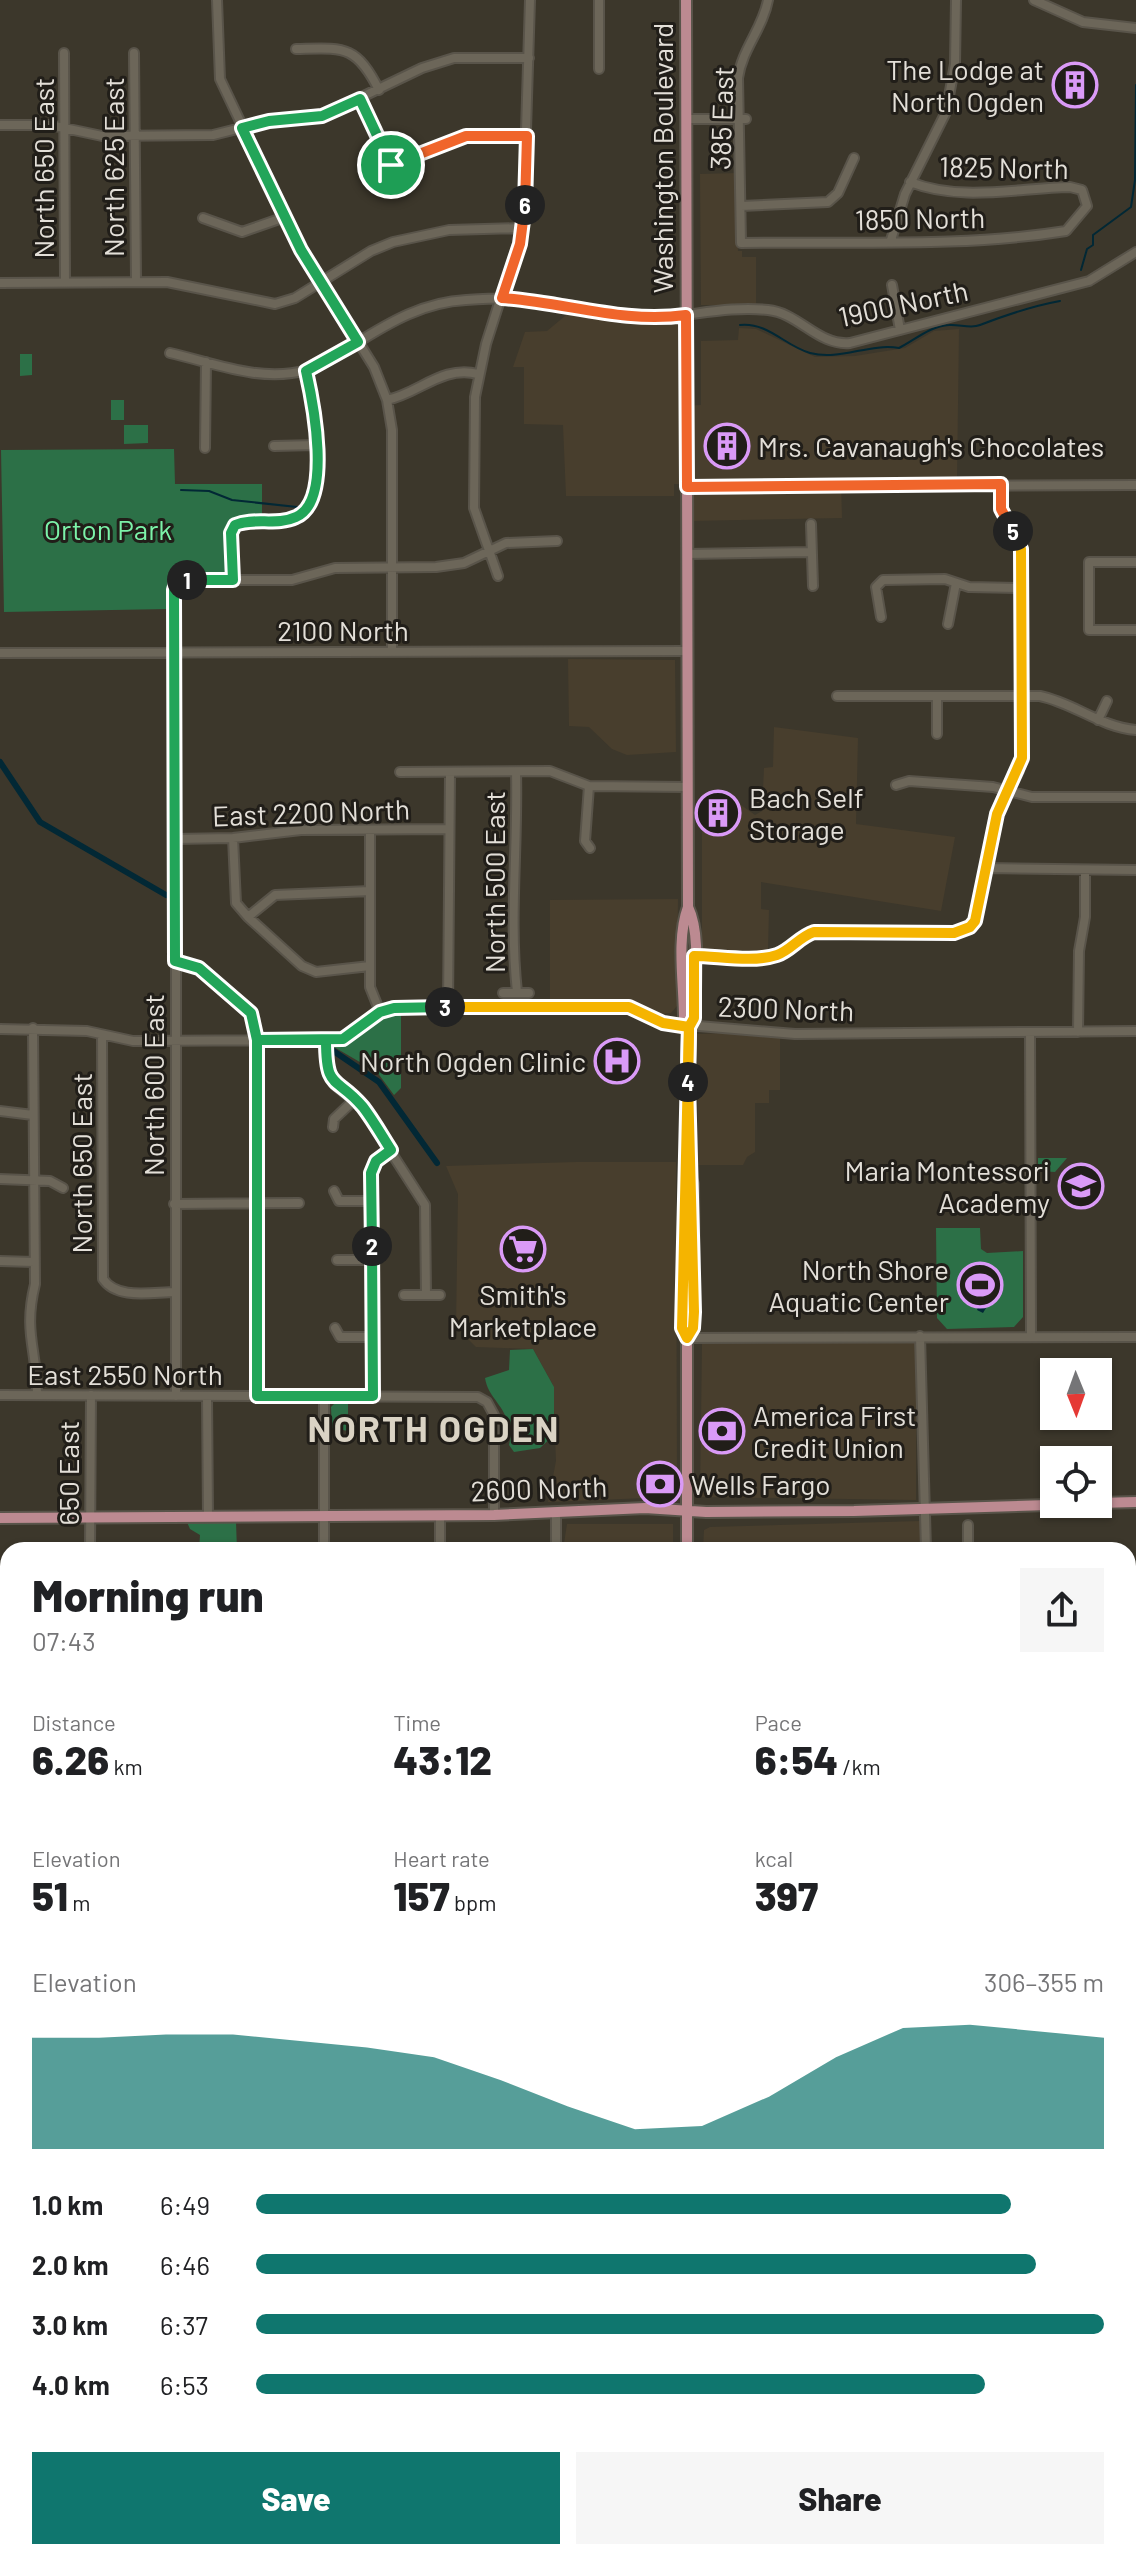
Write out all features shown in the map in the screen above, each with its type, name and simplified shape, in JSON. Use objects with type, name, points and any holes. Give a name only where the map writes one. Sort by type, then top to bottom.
[{"type":"main road","name":"Washington Boulevard","points":[[686,0],[687,787]]},
{"type":"main road","points":[[687,787],[688,907],[683,923],[684,1018],[689,1027]]},
{"type":"main road","points":[[687,1542],[687,1338],[682,1328],[689,1027],[694,1018],[693,918],[688,907]]},
{"type":"main road","points":[[687,1338],[693,1328],[694,1281],[693,1184],[688,1171]]},
{"type":"main road","points":[[1112,1503],[1136,1502]]},
{"type":"main road","name":"2600 North","points":[[0,1518],[494,1515],[645,1508],[687,1511],[1040,1505]]},
{"type":"street","points":[[217,0],[220,79],[285,217],[374,367],[387,400],[392,430],[392,652]]},
{"type":"street","points":[[498,576],[474,508],[478,374],[523,228],[530,0]]},
{"type":"street","points":[[599,0],[599,69]]},
{"type":"street","name":"385 East","points":[[741,243],[743,119],[740,67],[768,0]]},
{"type":"street","points":[[891,240],[910,182],[946,112],[955,64],[956,0]]},
{"type":"street","points":[[1034,0],[1083,22],[1136,28]]},
{"type":"street","points":[[946,21],[956,21]]},
{"type":"street","points":[[296,49],[336,48],[356,53],[366,64],[379,90]]},
{"type":"street","name":"North 650 East","points":[[64,53],[65,282]]},
{"type":"street","name":"North 625 East","points":[[134,53],[136,281]]},
{"type":"street","points":[[0,125],[65,127],[102,136],[213,135],[269,121],[322,116],[422,68],[454,58],[529,58]]},
{"type":"street","points":[[360,99],[391,165],[466,136],[527,136]]},
{"type":"street","points":[[686,119],[743,119]]},
{"type":"street","points":[[741,206],[828,202],[838,193],[854,158]]},
{"type":"street","name":"1825 North","points":[[910,182],[925,188],[965,193],[1070,187],[1082,190],[1087,206]]},
{"type":"street","name":"1850 North","points":[[741,243],[996,239],[1066,231],[1087,206]]},
{"type":"street","points":[[203,218],[242,232],[285,217]]},
{"type":"street","points":[[0,283],[167,282],[275,304],[295,298],[371,251],[411,237],[449,230],[523,228]]},
{"type":"street","name":"1900 North","points":[[170,353],[246,373],[306,371],[422,308],[462,300],[502,298],[566,304],[606,315],[686,315],[700,310],[778,311],[837,344],[1089,281],[1136,252]]},
{"type":"street","points":[[892,285],[891,296],[900,330]]},
{"type":"street","points":[[205,448],[206,362]]},
{"type":"street","points":[[306,371],[316,445],[316,490],[303,514],[280,522],[235,525],[231,533],[233,580],[292,580],[335,568],[451,566],[506,543],[557,541]]},
{"type":"street","points":[[387,400],[410,394],[442,374],[465,371],[478,374]]},
{"type":"street","points":[[274,446],[316,445]]},
{"type":"street","points":[[694,956],[768,957],[785,951],[802,936],[814,932],[954,933],[970,927],[978,913],[995,821],[1022,758],[1021,549],[1017,536],[1004,519],[1001,484]]},
{"type":"street","points":[[687,487],[1136,485]]},
{"type":"street","points":[[811,524],[813,586]]},
{"type":"street","points":[[687,554],[812,552]]},
{"type":"street","points":[[1136,562],[1089,562],[1089,630],[1136,630]]},
{"type":"street","points":[[881,617],[876,607],[879,583],[945,579],[969,587],[1021,588]]},
{"type":"street","name":"North 600 East","points":[[176,1396],[176,583],[233,580]]},
{"type":"street","points":[[948,624],[956,583]]},
{"type":"street","name":"2100 North","points":[[0,653],[687,651]]},
{"type":"street","points":[[837,696],[1022,696],[1056,699],[1098,720],[1136,730]]},
{"type":"street","points":[[937,696],[937,734]]},
{"type":"street","points":[[1098,720],[1107,701]]},
{"type":"street","points":[[400,772],[564,773],[589,786],[687,787]]},
{"type":"street","name":"North 500 East","points":[[516,772],[518,842],[512,941],[517,992]]},
{"type":"street","points":[[448,1007],[450,773]]},
{"type":"street","points":[[896,785],[909,781],[1008,791],[1032,797],[1136,797]]},
{"type":"street","points":[[589,786],[585,841],[590,848]]},
{"type":"street","name":"East 2200 North","points":[[174,839],[233,838],[301,830],[449,829]]},
{"type":"street","points":[[370,830],[370,987],[380,1012]]},
{"type":"street","points":[[233,838],[236,903],[248,917],[302,966],[316,972],[370,966]]},
{"type":"street","points":[[987,868],[1136,870]]},
{"type":"street","points":[[1078,1032],[1079,951],[1085,917],[1085,870]]},
{"type":"street","points":[[248,917],[275,895],[370,891]]},
{"type":"street","points":[[175,961],[199,968],[251,1013],[257,1040],[254,1204],[257,1396]]},
{"type":"street","points":[[503,993],[529,993]]},
{"type":"street","name":"2300 North","points":[[0,1029],[87,1031],[133,1041],[326,1040],[343,1039],[380,1012],[394,1008],[629,1007],[663,1023],[795,1034],[1136,1031]]},
{"type":"street","points":[[33,1028],[34,1262],[28,1341],[37,1371],[37,1395]]},
{"type":"street","points":[[1030,1032],[1031,1336]]},
{"type":"street","name":"North 650 East","points":[[102,1035],[103,1279],[109,1288],[120,1292],[175,1292]]},
{"type":"street","points":[[326,1040],[330,1076],[336,1086],[354,1100],[391,1150],[426,1207],[426,1295]]},
{"type":"street","points":[[333,1127],[334,1119],[354,1100]]},
{"type":"street","points":[[0,1111],[33,1115]]},
{"type":"street","points":[[373,1396],[371,1173],[376,1161],[391,1150]]},
{"type":"street","points":[[0,1179],[50,1181],[63,1188]]},
{"type":"street","points":[[334,1191],[339,1201],[372,1201]]},
{"type":"street","points":[[174,1204],[299,1203]]},
{"type":"street","points":[[337,1260],[372,1260]]},
{"type":"street","points":[[0,1261],[34,1262]]},
{"type":"street","points":[[404,1295],[440,1295]]},
{"type":"street","points":[[335,1328],[340,1337],[373,1337]]},
{"type":"street","points":[[920,1336],[926,1542]]},
{"type":"street","points":[[687,1338],[1136,1337]]},
{"type":"street","name":"East 2550 North","points":[[0,1395],[478,1397],[487,1402],[494,1415],[494,1515]]},
{"type":"street","name":"650 East","points":[[90,1542],[91,1395]]},
{"type":"street","points":[[324,1395],[324,1542]]},
{"type":"street","points":[[207,1397],[208,1516]]},
{"type":"street","points":[[556,1513],[556,1542]]},
{"type":"street","points":[[440,1515],[440,1542]]},
{"type":"street","points":[[968,1525],[968,1542]]},
{"type":"shaded area","points":[[737,173],[738,251],[742,251],[742,257],[756,257],[756,305],[701,305],[700,174]]},
{"type":"shaded area","points":[[571,311],[633,323],[678,322],[679,406],[701,405],[701,341],[738,340],[739,328],[756,329],[815,357],[855,356],[905,348],[934,331],[959,329],[957,480],[841,481],[842,518],[689,521],[688,484],[674,484],[674,496],[566,496],[563,425],[524,424],[524,367],[513,367],[525,332],[547,331]]},
{"type":"shaded area","points":[[568,659],[675,660],[676,752],[627,755],[612,749],[589,727],[569,726]]},
{"type":"shaded area","name":"Bach Self Storage","points":[[774,727],[858,738],[856,824],[955,837],[941,911],[761,882],[761,909],[769,910],[768,950],[702,950],[702,794],[727,795],[755,815],[762,811],[764,768],[773,767]]},
{"type":"shaded area","points":[[678,899],[677,1006],[671,1013],[661,1014],[632,1001],[550,1001],[550,900]]},
{"type":"shaded area","points":[[733,1033],[780,1038],[780,1090],[769,1090],[769,1103],[755,1103],[755,1152],[747,1157],[743,1165],[698,1165],[697,1034]]},
{"type":"shaded area","points":[[676,1162],[677,1488],[671,1497],[548,1502],[556,1461],[553,1385],[533,1349],[476,1347],[456,1327],[458,1194],[446,1166]]},
{"type":"shaded area","points":[[916,1342],[916,1500],[700,1497],[702,1344]]},
{"type":"shaded area","points":[[920,1521],[920,1542],[703,1542],[704,1530],[710,1527]]},
{"type":"shaded area","points":[[567,1524],[673,1524],[673,1542],[564,1542]]},
{"type":"green space","points":[[20,354],[32,354],[32,375],[20,376]]},
{"type":"green space","points":[[111,400],[124,400],[124,420],[111,420]]},
{"type":"green space","points":[[124,425],[148,425],[148,443],[124,444]]},
{"type":"green space","name":"Orton Park","points":[[174,449],[175,484],[262,484],[262,517],[237,521],[228,532],[229,575],[194,574],[177,578],[168,594],[167,609],[4,612],[1,450]]},
{"type":"green space","points":[[401,1014],[401,1088],[394,1095],[377,1072],[334,1047],[383,1018]]},
{"type":"green space","points":[[1038,1158],[1067,1158],[1055,1172],[1038,1171]]},
{"type":"green space","name":"North Shore Aquatic Center","points":[[936,1228],[980,1228],[981,1249],[987,1253],[1023,1251],[1023,1317],[1014,1327],[947,1329],[937,1318]]},
{"type":"green space","points":[[533,1349],[554,1387],[554,1435],[540,1448],[514,1452],[509,1445],[513,1425],[508,1426],[485,1378],[509,1370],[510,1350]]},
{"type":"green space","points":[[335,1403],[348,1403],[348,1431],[332,1428],[331,1407]]},
{"type":"green space","points":[[187,1522],[236,1522],[237,1542],[200,1542],[200,1535],[190,1529]]},
{"type":"water","points":[[966,1274],[1002,1287],[996,1297],[986,1293],[984,1298],[989,1303],[983,1313],[977,1310],[981,1299],[962,1294],[961,1289],[966,1289]]},
{"type":"waterway","points":[[1081,270],[1087,249],[1093,245],[1093,235],[1131,207],[1135,180],[1136,85]]},
{"type":"waterway","points":[[740,325],[759,327],[810,353],[832,355],[899,348],[942,326],[976,326],[1060,301]]},
{"type":"waterway","points":[[181,490],[209,491],[232,500],[297,507]]},
{"type":"waterway","points":[[0,762],[40,822],[166,895]]},
{"type":"waterway","points":[[332,1050],[379,1082],[437,1163]]},
{"type":"place","name":"The Lodge at North Ogden","points":[[1075,85]]},
{"type":"place","name":"Mrs. Cavanaugh's Chocolates","points":[[727,446]]},
{"type":"place","name":"Bach Self Storage","points":[[718,813]]},
{"type":"place","name":"North Ogden Clinic","points":[[617,1061]]},
{"type":"place","name":"Maria Montessori Academy","points":[[1081,1186]]},
{"type":"place","name":"Smith's Marketplace","points":[[523,1249]]},
{"type":"place","name":"North Shore Aquatic Center","points":[[980,1285]]},
{"type":"place","name":"America First Credit Union","points":[[722,1431]]},
{"type":"place","name":"Wells Fargo","points":[[660,1484]]},
{"type":"district","name":"NORTH OGDEN","points":[[434,1427]]},
{"type":"route","points":[[391,165],[360,99],[322,116],[254,123],[242,128],[301,250],[358,342],[324,364],[306,371],[314,409],[316,445],[316,490],[311,504],[303,514],[293,519],[235,525],[231,533],[233,580],[182,580],[176,583],[174,590],[175,961],[199,968],[251,1013],[257,1040],[326,1040],[330,1076],[336,1086],[362,1107],[391,1150],[376,1161],[371,1173],[373,1396],[257,1396],[254,1204],[257,1040],[343,1039],[380,1012],[394,1008],[629,1007],[663,1023],[689,1027],[688,1171],[685,1182],[682,1328],[687,1338],[693,1328],[694,1312],[693,1184],[688,1171],[688,1059],[689,1027],[694,1018],[694,956],[768,957],[785,951],[802,936],[814,932],[954,933],[970,927],[978,913],[997,814],[1019,771],[1022,758],[1021,549],[1017,536],[1004,519],[1001,484],[687,487],[686,315],[635,318],[606,315],[540,300],[502,298],[523,228],[527,136],[466,136],[391,165]]}]
